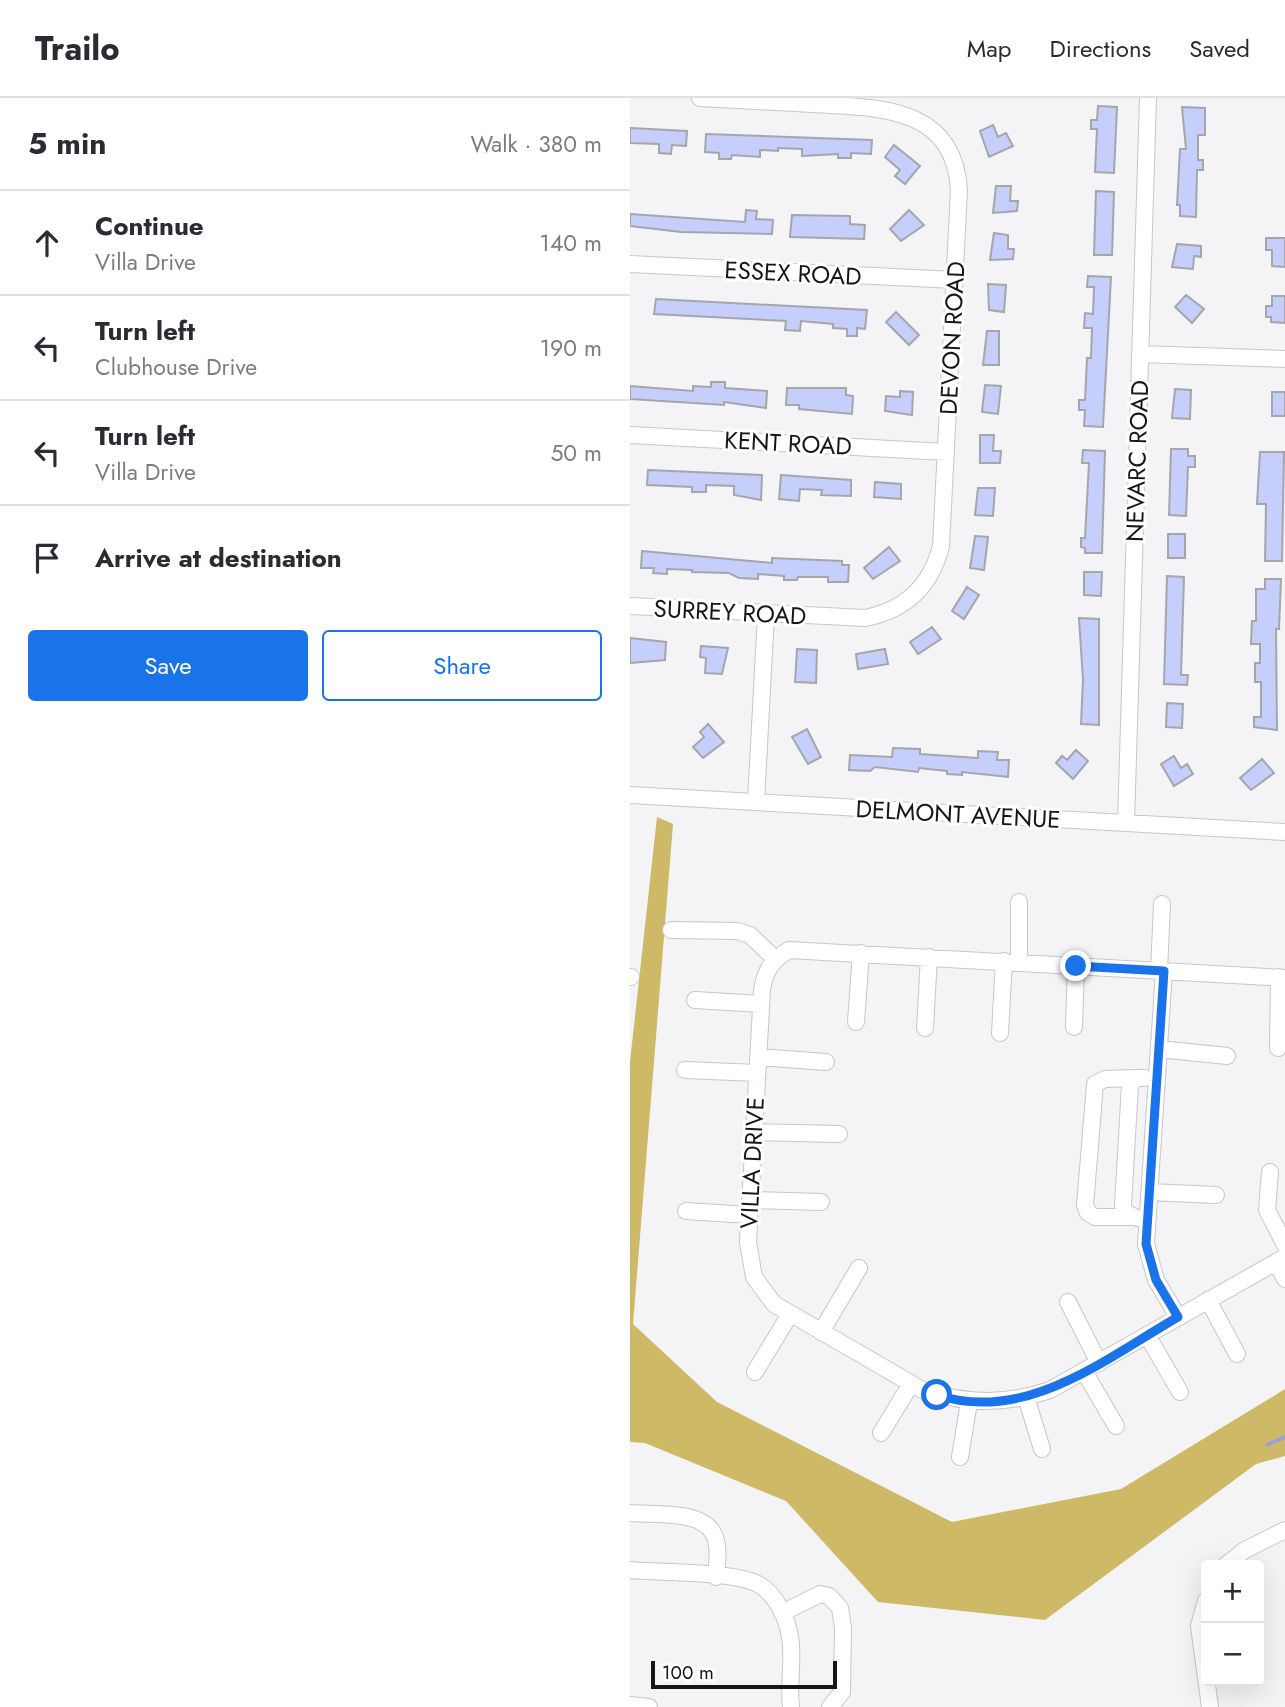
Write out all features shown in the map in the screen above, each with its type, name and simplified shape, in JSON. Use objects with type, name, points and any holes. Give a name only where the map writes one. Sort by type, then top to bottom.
[{"type":"street","name":"DEVON ROAD","points":[[700,98],[886,108],[903,113],[930,128],[942,141],[951,154],[959,181],[946,452],[940,546],[936,563],[922,588],[897,608],[882,615],[865,618],[830,617]]},
{"type":"street","name":"NEVARC ROAD","points":[[1126,823],[1149,98]]},
{"type":"street","name":"ESSEX ROAD","points":[[630,264],[955,280]]},
{"type":"street","points":[[1140,354],[1285,359]]},
{"type":"street","name":"KENT ROAD","points":[[630,435],[946,452]]},
{"type":"street","name":"SURREY ROAD","points":[[630,606],[830,617]]},
{"type":"street","points":[[756,802],[766,614]]},
{"type":"street","name":"DELMONT AVENUE","points":[[630,795],[1285,832]]},
{"type":"street","points":[[1000,1033],[1020,902]]},
{"type":"street","points":[[1162,904],[1159,1049],[1146,1244],[1150,1266],[1178,1317]]},
{"type":"street","points":[[671,930],[737,931],[750,935],[775,960],[789,950],[1282,978],[1278,1048]]},
{"type":"street","points":[[856,1022],[861,953]]},
{"type":"street","points":[[925,1028],[929,957]]},
{"type":"street","name":"VILLA DRIVE","points":[[775,960],[764,974],[761,1004],[748,1242],[754,1277],[765,1295],[790,1314],[924,1391],[969,1402],[988,1403],[1026,1398],[1050,1390],[1281,1259]]},
{"type":"street","points":[[1074,1027],[1076,966]]},
{"type":"street","points":[[695,1000],[761,1004]]},
{"type":"street","points":[[1159,1049],[1227,1056]]},
{"type":"street","points":[[685,1070],[826,1062]]},
{"type":"street","points":[[1130,1217],[1124,1212],[1123,1205],[1129,1085],[1136,1078]]},
{"type":"street","points":[[1148,1219],[1096,1217],[1088,1213],[1086,1205],[1095,1084],[1105,1079],[1157,1079]]},
{"type":"street","points":[[754,1132],[839,1134]]},
{"type":"street","points":[[1270,1172],[1267,1210],[1285,1245]]},
{"type":"street","points":[[1150,1192],[1216,1195]]},
{"type":"street","points":[[686,1211],[821,1202]]},
{"type":"street","points":[[1281,1259],[1285,1279]]},
{"type":"street","points":[[821,1332],[859,1268]]},
{"type":"street","points":[[1208,1300],[1237,1354]]},
{"type":"street","points":[[1068,1302],[1100,1363]]},
{"type":"street","points":[[755,1372],[790,1314]]},
{"type":"street","points":[[1147,1335],[1180,1392]]},
{"type":"street","points":[[1084,1371],[1115,1426]]},
{"type":"street","points":[[881,1433],[911,1384]]},
{"type":"street","points":[[1026,1398],[1042,1449]]},
{"type":"street","points":[[960,1457],[969,1402]]},
{"type":"street","points":[[630,1513],[693,1518],[706,1524],[717,1544],[716,1577]]},
{"type":"street","points":[[1232,1560],[1245,1550],[1285,1530]]},
{"type":"street","points":[[630,1570],[716,1577],[757,1584],[768,1592],[782,1613],[790,1640],[791,1707]]},
{"type":"street","points":[[782,1613],[815,1595],[829,1596],[839,1608],[843,1628],[842,1692],[830,1707]]},
{"type":"street","points":[[1202,1623],[1199,1637],[1210,1707]]},
{"type":"street","points":[[630,1705],[649,1707]]},
{"type":"shaded area","points":[[657,817],[673,824],[633,1324],[717,1402],[952,1522],[1121,1489],[1285,1389],[1285,1456],[1256,1464],[1045,1620],[878,1602],[786,1501],[645,1443],[630,1442],[630,1062]]},
{"type":"building","points":[[1098,106],[1117,107],[1114,173],[1095,172],[1097,129],[1091,129],[1091,120],[1097,120]]},
{"type":"building","points":[[1182,107],[1205,108],[1205,135],[1198,135],[1198,160],[1203,160],[1203,170],[1197,170],[1196,217],[1180,216],[1180,205],[1177,205],[1180,149],[1186,149]]},
{"type":"building","points":[[993,125],[998,137],[1006,133],[1013,146],[989,157],[980,131]]},
{"type":"building","points":[[630,128],[687,131],[686,146],[672,145],[671,154],[659,153],[659,144],[630,143]]},
{"type":"building","points":[[706,134],[872,140],[871,154],[851,153],[851,158],[838,158],[838,154],[802,156],[802,149],[778,148],[778,151],[760,150],[760,157],[732,155],[731,159],[719,159],[719,153],[705,152]]},
{"type":"building","points":[[894,145],[920,166],[905,184],[895,176],[900,170],[885,157]]},
{"type":"building","points":[[996,186],[1011,186],[1010,201],[1018,201],[1017,211],[993,213]]},
{"type":"building","points":[[1096,191],[1114,192],[1112,255],[1094,255]]},
{"type":"building","points":[[746,210],[757,211],[756,219],[773,220],[772,234],[681,232],[630,226],[630,214],[745,222]]},
{"type":"building","points":[[909,210],[924,225],[901,241],[890,229]]},
{"type":"building","points":[[792,215],[850,216],[850,224],[865,225],[864,239],[790,237]]},
{"type":"building","points":[[994,233],[1008,235],[1008,249],[1014,249],[1013,259],[990,260]]},
{"type":"building","points":[[1266,238],[1285,238],[1285,267],[1272,266],[1272,250],[1266,250]]},
{"type":"building","points":[[1177,244],[1201,246],[1201,257],[1194,256],[1193,269],[1172,267]]},
{"type":"building","points":[[1088,276],[1111,277],[1103,427],[1084,426],[1085,410],[1079,410],[1079,400],[1085,400],[1087,358],[1091,358],[1092,328],[1084,328],[1085,313],[1093,314],[1094,287],[1087,287]]},
{"type":"building","points":[[988,284],[1006,285],[1004,312],[989,310]]},
{"type":"building","points":[[1186,295],[1204,309],[1192,323],[1175,307]]},
{"type":"building","points":[[1272,296],[1285,296],[1285,323],[1271,322],[1271,317],[1266,317],[1266,306],[1272,306]]},
{"type":"building","points":[[656,299],[867,310],[865,329],[857,328],[857,336],[847,336],[847,329],[833,328],[833,324],[801,321],[800,331],[785,330],[786,321],[654,314]]},
{"type":"building","points":[[896,312],[919,335],[909,345],[886,322]]},
{"type":"building","points":[[987,331],[999,331],[999,365],[983,365]]},
{"type":"building","points":[[711,382],[725,382],[725,388],[767,391],[766,408],[724,402],[724,405],[630,399],[630,386],[693,391],[693,386],[711,387]]},
{"type":"building","points":[[985,385],[1001,386],[998,414],[982,412]]},
{"type":"building","points":[[787,388],[846,388],[846,395],[853,396],[852,414],[799,409],[799,405],[786,405]]},
{"type":"building","points":[[1175,389],[1191,390],[1190,419],[1172,418]]},
{"type":"building","points":[[900,391],[913,392],[912,415],[885,411],[886,396],[900,397]]},
{"type":"building","points":[[1272,392],[1285,392],[1285,416],[1272,416]]},
{"type":"building","points":[[980,435],[994,435],[993,451],[1001,451],[1000,463],[980,463]]},
{"type":"building","points":[[1171,449],[1188,449],[1188,456],[1195,456],[1195,467],[1188,467],[1186,516],[1169,515]]},
{"type":"building","points":[[1083,450],[1105,451],[1102,553],[1085,553],[1085,548],[1081,547],[1081,538],[1085,538],[1089,463],[1082,463]]},
{"type":"building","points":[[1260,452],[1284,452],[1282,561],[1265,561],[1266,504],[1257,504]]},
{"type":"building","points":[[648,470],[762,475],[761,500],[734,495],[734,486],[706,485],[706,492],[692,492],[692,487],[647,485]]},
{"type":"building","points":[[781,475],[851,480],[851,496],[821,495],[822,490],[800,489],[799,501],[779,499]]},
{"type":"building","points":[[875,482],[901,484],[901,499],[874,497]]},
{"type":"building","points":[[978,488],[995,488],[993,516],[975,515]]},
{"type":"building","points":[[1168,534],[1185,534],[1185,558],[1168,558]]},
{"type":"building","points":[[975,536],[988,537],[984,570],[970,568]]},
{"type":"building","points":[[889,547],[900,561],[873,579],[864,568]]},
{"type":"building","points":[[642,551],[772,563],[772,558],[842,561],[842,565],[849,565],[848,582],[828,582],[828,577],[784,580],[784,576],[758,574],[758,579],[739,578],[729,573],[692,570],[667,569],[667,574],[653,573],[654,568],[641,568]]},
{"type":"building","points":[[1084,572],[1102,572],[1101,596],[1084,595]]},
{"type":"building","points":[[1167,576],[1184,577],[1181,675],[1188,675],[1187,685],[1164,684]]},
{"type":"building","points":[[1265,579],[1281,579],[1279,629],[1276,629],[1277,730],[1254,727],[1254,717],[1261,717],[1261,682],[1255,682],[1255,663],[1260,663],[1260,644],[1251,644],[1252,621],[1256,621],[1256,589],[1265,589]]},
{"type":"building","points":[[967,587],[979,595],[964,619],[952,611]]},
{"type":"building","points":[[1079,618],[1099,619],[1099,725],[1081,724],[1083,680]]},
{"type":"building","points":[[932,627],[941,639],[918,654],[910,642]]},
{"type":"building","points":[[630,638],[666,642],[665,660],[630,663]]},
{"type":"building","points":[[701,646],[728,648],[722,674],[705,673],[706,658],[700,657]]},
{"type":"building","points":[[797,649],[817,650],[816,683],[795,682]]},
{"type":"building","points":[[885,649],[888,664],[858,669],[856,654]]},
{"type":"building","points":[[1167,703],[1183,704],[1182,728],[1166,727]]},
{"type":"building","points":[[708,724],[724,742],[703,758],[693,747],[704,737],[700,732]]},
{"type":"building","points":[[807,729],[821,757],[808,764],[792,737]]},
{"type":"building","points":[[893,748],[920,749],[920,754],[978,758],[978,751],[998,752],[997,760],[1009,760],[1008,777],[962,772],[962,775],[947,774],[947,771],[919,768],[918,772],[875,767],[870,771],[849,770],[850,755],[892,757]]},
{"type":"building","points":[[1076,750],[1088,761],[1073,779],[1056,763],[1062,756],[1067,760]]},
{"type":"building","points":[[1174,756],[1181,768],[1187,764],[1193,774],[1174,786],[1161,764]]},
{"type":"building","points":[[1262,759],[1274,773],[1251,790],[1240,778]]},
{"type":"waterway","points":[[1267,1445],[1285,1437]]},
{"type":"route","points":[[937,1395],[960,1401],[988,1403],[1038,1394],[1071,1379],[1178,1317],[1156,1280],[1146,1244],[1164,971],[1076,966]]}]
